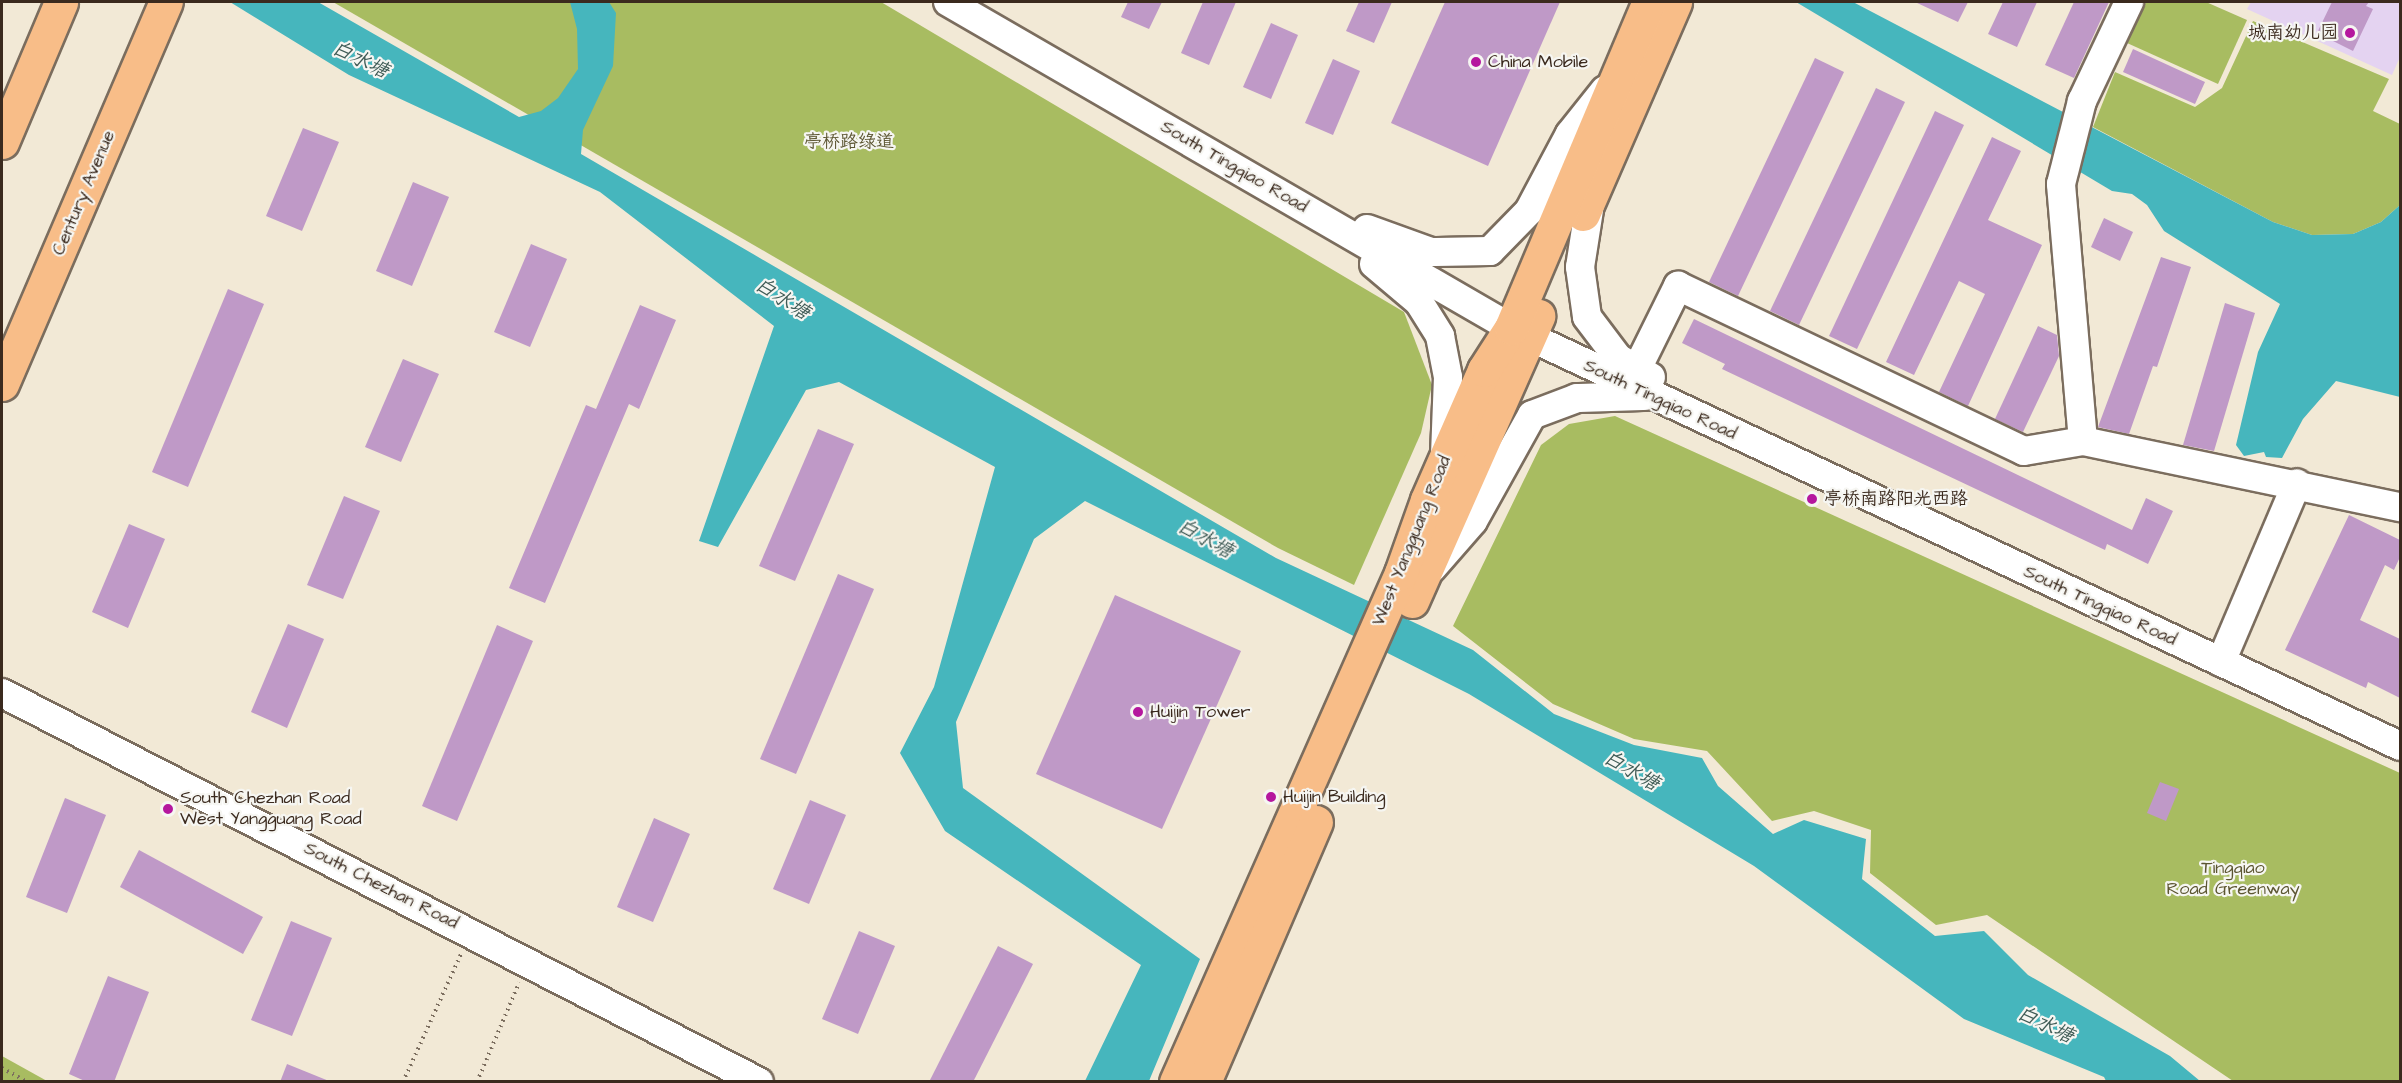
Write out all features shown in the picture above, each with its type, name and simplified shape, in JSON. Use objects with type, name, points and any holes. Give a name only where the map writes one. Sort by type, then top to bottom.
[{"type":"main road","points":[[2,142],[61,2]]},
{"type":"main road","name":"Century Avenue","points":[[2,384],[166,2]]},
{"type":"main road","name":"West Yangguang Road","points":[[1176,1082],[1362,687],[1520,332],[1616,77],[1649,2]]},
{"type":"main road","name":"West Yangguang Road","points":[[1411,577],[1445,460],[1484,370],[1520,332],[1591,197],[1674,2]]},
{"type":"main road","name":"West Yangguang Road","points":[[1204,1082],[1362,687]]},
{"type":"street","name":"South Tingqiao Road","points":[[948,2],[1520,332],[1650,396],[2400,746]]},
{"type":"street","points":[[2083,441],[2061,184],[2082,101],[2129,2]]},
{"type":"street","points":[[1299,205],[1431,252],[1490,251],[1529,211],[1570,134],[1616,77]]},
{"type":"street","points":[[1591,197],[1580,267],[1587,317],[1618,358],[1668,386],[1703,420]]},
{"type":"street","points":[[1299,205],[1419,302],[1440,336],[1448,377],[1445,460]]},
{"type":"street","points":[[1637,369],[1678,286],[2024,451],[2083,441],[2297,483],[2400,507]]},
{"type":"street","points":[[1411,577],[1473,521],[1532,415],[1577,398],[1650,396]]},
{"type":"street","points":[[2221,662],[2297,483]]},
{"type":"street","name":"South Chezhan Road","points":[[2,693],[759,1082]]},
{"type":"path","points":[[404,1082],[471,933]]},
{"type":"path","points":[[477,1082],[528,962]]},
{"type":"path","points":[[2,1068],[27,1082]]},
{"type":"shaded area","name":"城南幼儿园","points":[[2251,2],[2400,2],[2400,57],[2392,75],[2247,9]]},
{"type":"green space","name":"亭桥路绿道","points":[[333,2],[881,2],[1404,312],[1432,385],[1421,433],[1354,585],[1278,548]]},
{"type":"green space","points":[[2146,2],[2206,2],[2247,20],[2218,84],[2127,43]]},
{"type":"green space","points":[[2253,21],[2389,79],[2373,111],[2400,124],[2400,205],[2381,222],[2353,234],[2312,235],[2273,222],[2093,127],[2115,72],[2195,107],[2222,88]]},
{"type":"green space","name":"Tingqiao Road Greenway","points":[[1615,416],[2400,773],[2400,1081],[2233,1081],[1987,915],[1936,925],[1870,873],[1871,830],[1814,811],[1772,821],[1707,751],[1634,739],[1553,704],[1453,626],[1541,445],[1569,424]]},
{"type":"green space","points":[[2,1056],[47,1081],[2,1081]]},
{"type":"water","name":"白水塘","points":[[230,2],[318,2],[519,117],[541,111],[558,98],[578,69],[577,29],[570,2],[609,2],[616,13],[613,66],[583,130],[581,154],[1276,558],[1473,650],[1554,714],[1634,745],[1702,758],[1718,786],[1773,834],[1804,820],[1866,839],[1862,879],[1935,936],[1984,931],[2028,975],[2170,1056],[2200,1081],[2106,1081],[2104,1077],[1964,1019],[1754,866],[1469,694],[1085,501],[1034,539],[956,722],[963,788],[1200,959],[1149,1081],[1085,1081],[1141,965],[945,831],[900,753],[934,687],[995,467],[839,382],[806,390],[718,547],[699,541],[774,326],[600,192],[349,75]]},
{"type":"water","points":[[1796,2],[1853,2],[2273,222],[2312,235],[2353,234],[2381,222],[2400,205],[2400,397],[2336,381],[2303,419],[2282,458],[2266,457],[2264,452],[2244,456],[2236,445],[2258,352],[2280,304],[2164,231],[2147,205],[2132,194],[2112,191]]},
{"type":"building","points":[[1128,2],[1162,2],[1149,29],[1121,17]]},
{"type":"building","points":[[1203,2],[1236,2],[1209,65],[1181,53]]},
{"type":"building","points":[[1359,2],[1392,2],[1374,43],[1346,31]]},
{"type":"building","name":"China Mobile","points":[[1445,2],[1560,2],[1488,166],[1391,123]]},
{"type":"building","points":[[1915,2],[1968,2],[1958,22]]},
{"type":"building","points":[[2003,2],[2037,2],[2017,47],[1988,34]]},
{"type":"building","points":[[2074,2],[2109,2],[2074,78],[2045,65]]},
{"type":"building","points":[[2332,2],[2369,2],[2366,6],[2373,9],[2353,51],[2317,33]]},
{"type":"building","points":[[1271,23],[1298,35],[1271,99],[1243,87]]},
{"type":"building","points":[[2133,49],[2205,82],[2195,104],[2123,72]]},
{"type":"building","points":[[1815,58],[1844,72],[1738,296],[1709,282]]},
{"type":"building","points":[[1333,59],[1360,71],[1333,135],[1305,123]]},
{"type":"building","points":[[1876,88],[1905,102],[1799,325],[1770,311]]},
{"type":"building","points":[[1935,111],[1964,125],[1857,349],[1829,336]]},
{"type":"building","points":[[303,128],[339,142],[302,231],[266,216]]},
{"type":"building","points":[[1992,137],[2021,151],[1988,220],[2042,245],[1968,406],[1939,392],[1985,294],[1959,281],[1914,375],[1886,362]]},
{"type":"building","points":[[413,182],[449,197],[412,286],[376,271]]},
{"type":"building","points":[[2104,218],[2133,232],[2120,261],[2091,247]]},
{"type":"building","points":[[531,244],[567,259],[530,347],[494,332]]},
{"type":"building","points":[[2161,257],[2191,267],[2157,367],[2153,366],[2129,434],[2098,427]]},
{"type":"building","points":[[228,289],[264,304],[188,487],[152,472]]},
{"type":"building","points":[[2225,303],[2255,313],[2214,451],[2183,445]]},
{"type":"building","points":[[640,305],[676,320],[639,409],[629,404],[545,603],[509,588],[586,405],[596,409]]},
{"type":"building","points":[[1694,319],[2132,530],[2146,498],[2173,511],[2148,564],[2107,544],[2105,550],[1722,369],[1725,364],[1682,343]]},
{"type":"building","points":[[2038,326],[2057,335],[2059,356],[2023,432],[1995,419]]},
{"type":"building","points":[[403,359],[439,374],[401,462],[365,447]]},
{"type":"building","points":[[818,429],[854,444],[795,581],[759,566]]},
{"type":"building","points":[[344,496],[380,511],[343,599],[307,585]]},
{"type":"building","points":[[2349,515],[2400,540],[2400,557],[2394,570],[2385,565],[2360,620],[2400,639],[2400,698],[2368,682],[2366,688],[2285,650]]},
{"type":"building","points":[[129,524],[165,539],[128,628],[92,612]]},
{"type":"building","points":[[838,574],[874,589],[796,774],[760,759]]},
{"type":"building","name":"Huijin Tower","points":[[1115,595],[1241,651],[1162,829],[1036,774]]},
{"type":"building","points":[[288,624],[324,639],[287,728],[251,712]]},
{"type":"building","points":[[497,625],[533,641],[457,821],[422,806]]},
{"type":"building","points":[[2160,782],[2179,789],[2166,821],[2147,813]]},
{"type":"building","points":[[65,798],[106,815],[67,913],[26,897]]},
{"type":"building","points":[[810,800],[846,815],[809,904],[773,889]]},
{"type":"building","points":[[654,818],[690,834],[653,922],[617,907]]},
{"type":"building","points":[[139,850],[263,917],[243,954],[120,887]]},
{"type":"building","points":[[291,921],[332,938],[292,1036],[251,1020]]},
{"type":"building","points":[[859,931],[895,946],[858,1034],[822,1019]]},
{"type":"building","points":[[998,946],[1033,964],[973,1082],[929,1082]]},
{"type":"building","points":[[108,976],[149,992],[114,1082],[87,1082],[69,1074]]},
{"type":"building","points":[[287,1064],[329,1081],[329,1082],[280,1082]]},
{"type":"place","name":"城南幼儿园","points":[[2350,33]]},
{"type":"place","name":"China Mobile","points":[[1476,62]]},
{"type":"place","name":"亭桥南路阳光西路","points":[[1812,499]]},
{"type":"place","name":"Huijin Tower","points":[[1138,712]]},
{"type":"place","name":"Huijin Building","points":[[1271,797]]},
{"type":"place","name":"South Chezhan Road West Yangguang Road","points":[[168,809]]}]
